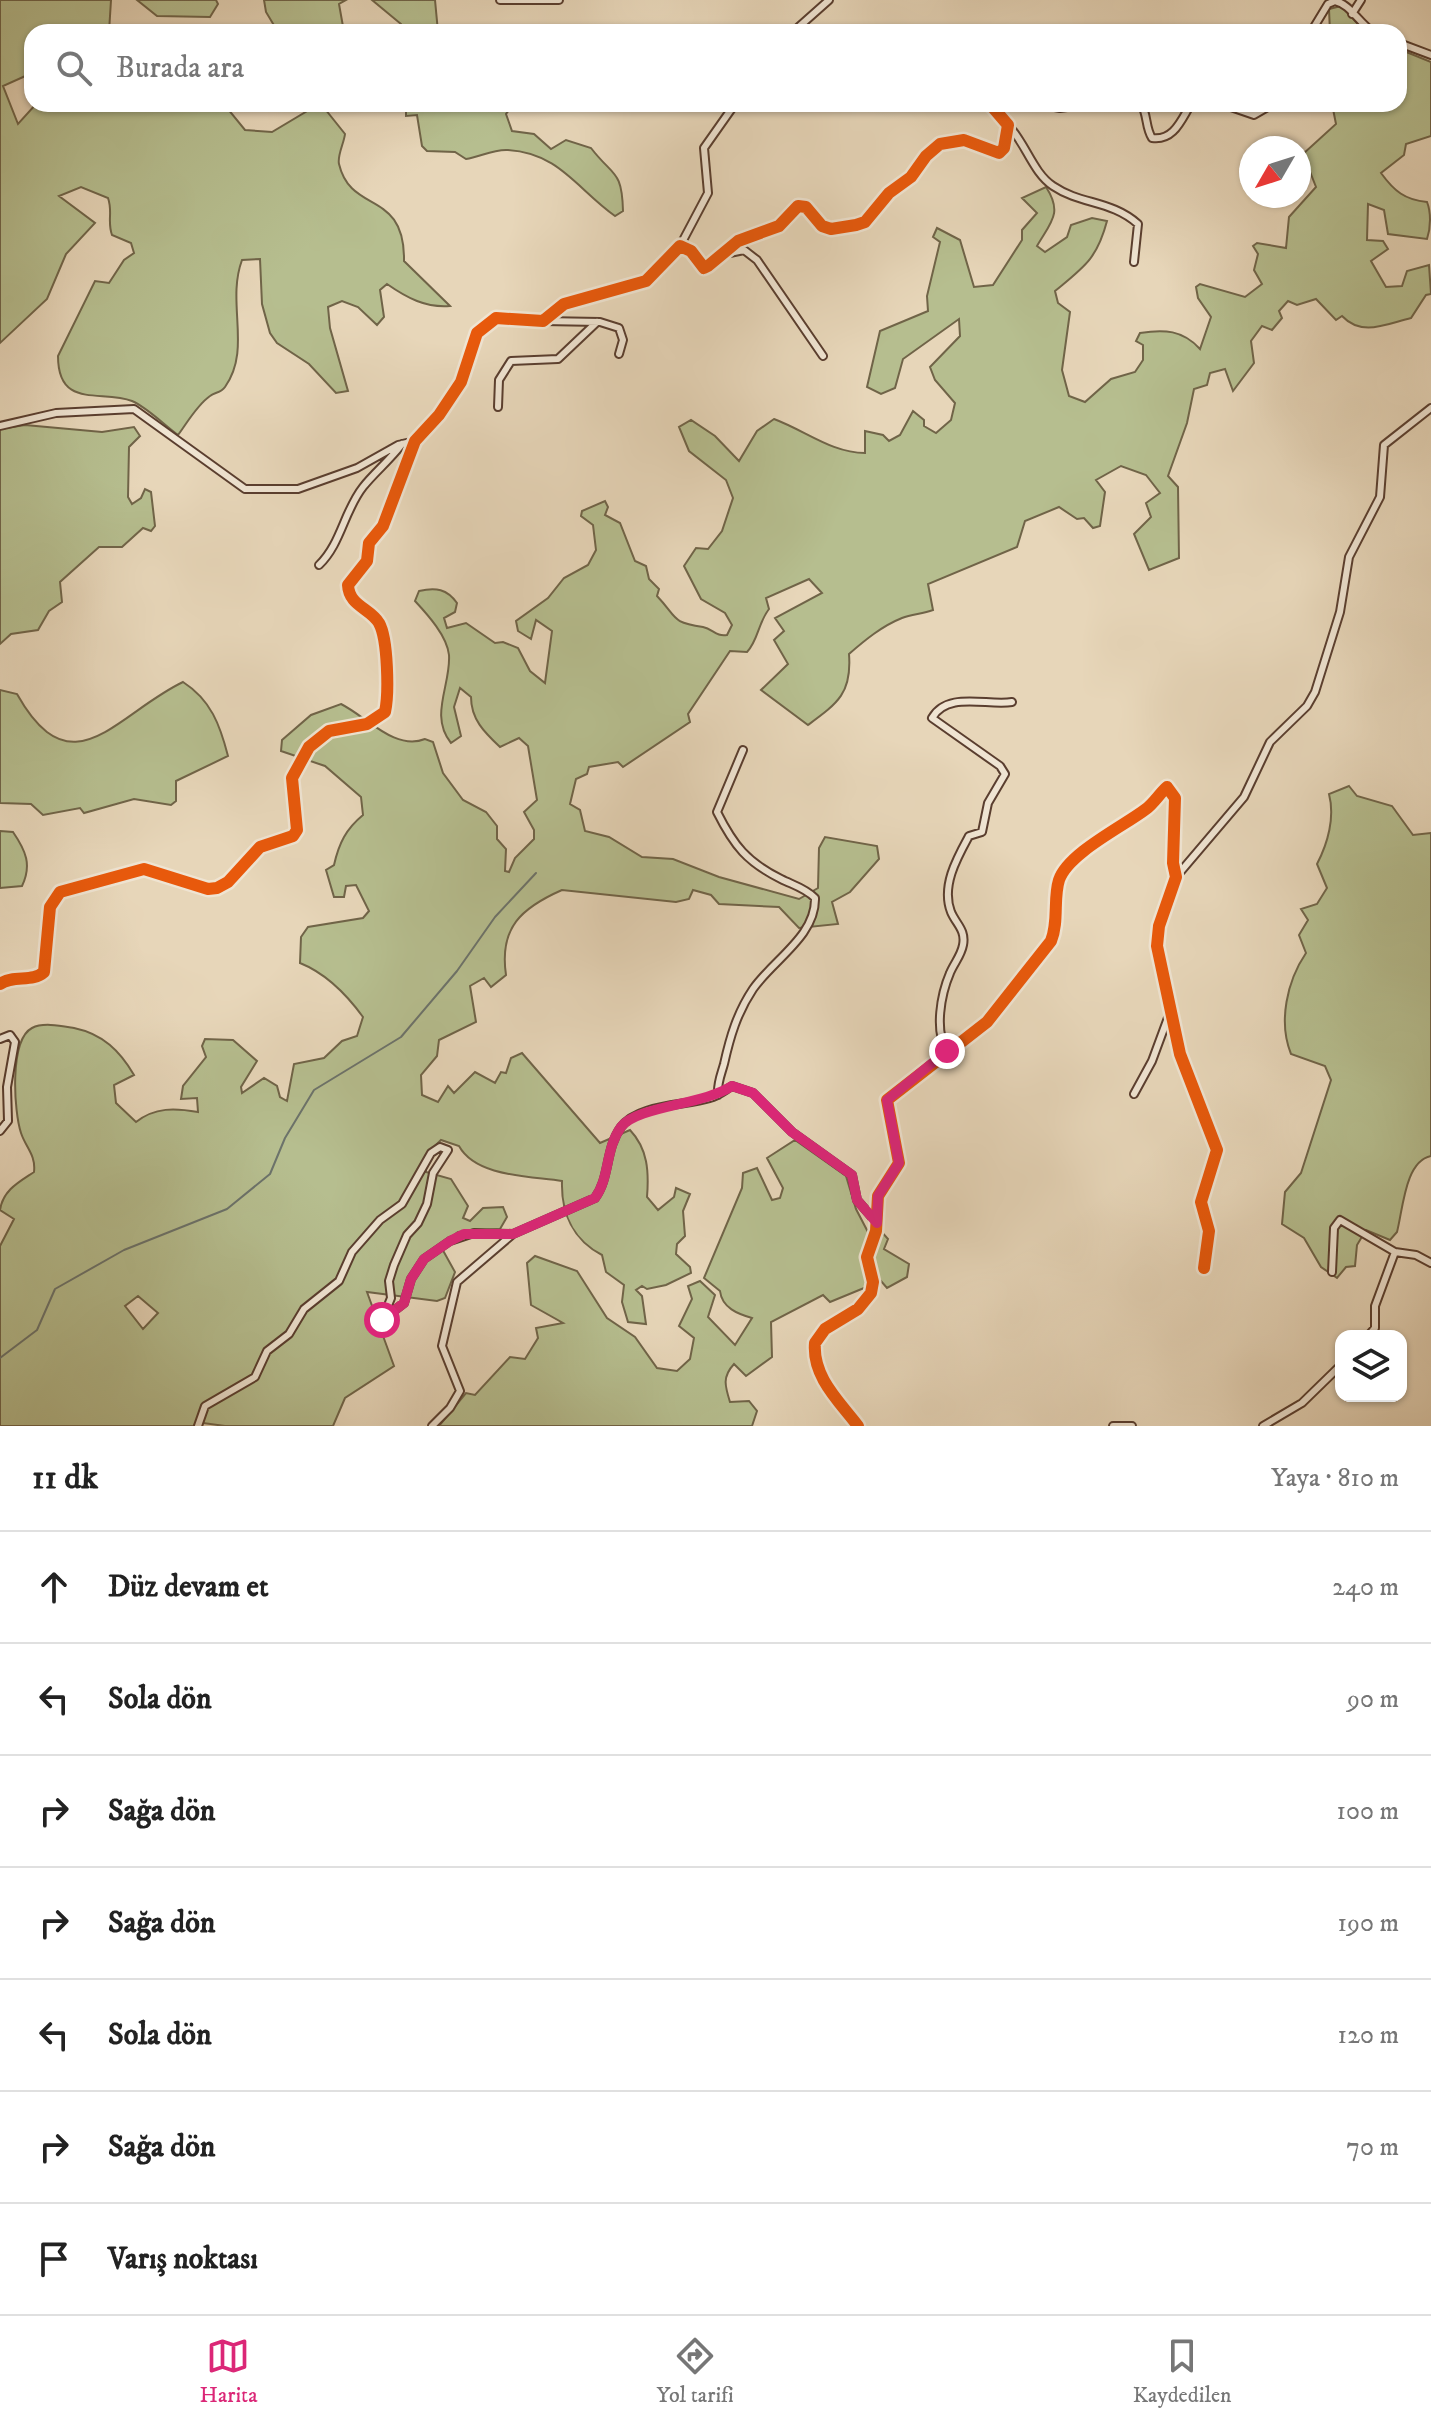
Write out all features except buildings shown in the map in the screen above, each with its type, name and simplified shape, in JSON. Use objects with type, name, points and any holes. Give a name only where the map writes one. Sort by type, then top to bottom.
[{"type":"street","points":[[500,0],[559,0]]},
{"type":"street","points":[[802,24],[829,0]]},
{"type":"street","points":[[1352,14],[1361,0]]},
{"type":"street","points":[[1316,24],[1328,4],[1340,1],[1364,24]]},
{"type":"street","points":[[1407,46],[1431,55]]},
{"type":"street","points":[[543,321],[564,304],[646,281],[680,246],[708,193],[704,148],[729,112]]},
{"type":"street","points":[[997,112],[1052,186],[1081,201],[1106,203],[1138,224],[1134,262]]},
{"type":"street","points":[[1145,112],[1147,131],[1152,138],[1159,139],[1176,130],[1186,112]]},
{"type":"street","points":[[1240,112],[1254,115],[1259,112]]},
{"type":"street","points":[[680,246],[691,251],[704,268],[749,236],[779,226],[798,206],[810,209],[822,226],[831,229],[865,222],[889,193],[911,177],[926,156],[940,144],[964,140],[999,153],[1004,148],[1008,125]]},
{"type":"street","points":[[722,255],[744,250],[757,260],[823,356]]},
{"type":"street","points":[[0,984],[16,977],[40,976],[44,972],[50,907],[60,892],[144,869],[208,889],[228,882],[260,847],[293,836],[297,830],[292,778],[316,738],[329,731],[367,724],[385,712],[389,697],[381,628],[350,597],[348,585],[367,561],[369,543],[383,526],[415,441],[439,415],[461,382],[482,327],[496,318],[597,322],[619,328],[623,340],[619,354]]},
{"type":"street","points":[[498,407],[499,380],[511,361],[558,359],[597,322]]},
{"type":"street","points":[[1204,1268],[1209,1231],[1201,1202],[1217,1150],[1180,1054],[1157,946],[1159,926],[1176,877],[1244,797],[1270,742],[1311,699],[1340,612],[1349,557],[1380,497],[1384,445],[1431,408]]},
{"type":"street","points":[[0,426],[56,413],[134,409],[227,480],[245,489],[298,489],[357,468],[402,444],[415,441]]},
{"type":"street","points":[[319,565],[330,554],[363,486],[382,471],[402,444]]},
{"type":"street","points":[[947,1051],[939,1029],[949,974],[963,944],[962,928],[951,911],[947,891],[954,864],[969,836],[982,832],[988,803],[1005,774],[1000,766],[932,718],[944,706],[970,700],[994,705],[1012,702]]},
{"type":"street","points":[[718,1095],[729,1036],[745,1003],[754,987],[798,939],[815,911],[815,898],[808,891],[777,877],[733,844],[717,812],[743,750]]},
{"type":"street","points":[[858,1426],[830,1390],[818,1366],[815,1343],[825,1329],[850,1315],[871,1293],[873,1282],[867,1257],[877,1223],[878,1196],[899,1163],[887,1100],[997,1012],[1051,941],[1056,930],[1058,882],[1063,871],[1107,834],[1146,809],[1167,787],[1175,798],[1173,863],[1176,877]]},
{"type":"street","points":[[1134,1094],[1152,1061],[1172,1008]]},
{"type":"street","points":[[0,1039],[10,1035],[15,1042],[7,1087],[8,1121],[0,1131]]},
{"type":"street","points":[[432,1426],[450,1408],[460,1391],[442,1346],[457,1282],[513,1234],[595,1198],[602,1188],[614,1139],[634,1116],[718,1095],[732,1086],[753,1093],[792,1132],[852,1175],[857,1200],[877,1223]]},
{"type":"street","points":[[198,1426],[205,1406],[255,1377],[267,1351],[289,1334],[304,1309],[339,1281],[352,1252],[380,1220],[402,1204],[431,1153],[440,1147],[448,1150],[433,1173],[422,1214],[407,1235],[394,1265],[389,1281],[391,1298],[382,1320],[404,1303],[411,1279],[424,1259],[450,1241],[464,1234],[513,1234]]},
{"type":"street","points":[[1332,1272],[1334,1228],[1340,1220],[1395,1252],[1416,1255],[1431,1263]]},
{"type":"street","points":[[1373,1330],[1375,1306],[1395,1252]]},
{"type":"street","points":[[1263,1426],[1302,1403],[1335,1371]]},
{"type":"street","points":[[1113,1426],[1132,1426]]},
{"type":"green space","points":[[0,0],[111,0],[110,24],[24,24],[24,77],[3,86],[18,124],[29,112],[230,112],[245,130],[272,132],[306,112],[327,112],[345,134],[339,164],[345,180],[354,191],[387,212],[402,238],[404,261],[450,306],[417,301],[387,284],[380,290],[384,317],[377,325],[358,307],[342,301],[328,307],[330,328],[348,391],[336,393],[309,364],[277,343],[270,333],[262,304],[260,259],[242,260],[236,293],[238,341],[233,372],[223,389],[201,404],[178,435],[132,401],[74,391],[65,384],[60,373],[58,356],[95,281],[109,283],[124,260],[134,253],[131,243],[112,235],[108,198],[81,187],[59,196],[95,223],[66,254],[47,299],[0,343]]},
{"type":"green space","points":[[137,0],[216,0],[218,4],[210,17],[157,16]]},
{"type":"green space","points":[[264,0],[346,0],[339,4],[343,24],[273,24],[266,12]]},
{"type":"green space","points":[[372,0],[435,0],[437,24],[401,24]]},
{"type":"green space","points":[[1341,6],[1358,24],[1330,24],[1329,9]]},
{"type":"green space","points":[[1407,52],[1431,62],[1431,136],[1406,144],[1404,155],[1381,173],[1401,194],[1427,202],[1430,215],[1427,239],[1388,234],[1384,210],[1368,204],[1367,240],[1383,241],[1388,249],[1371,261],[1386,287],[1402,286],[1407,271],[1429,265],[1431,294],[1426,295],[1411,318],[1375,327],[1358,326],[1342,316],[1336,320],[1316,299],[1297,305],[1288,301],[1279,311],[1282,318],[1272,330],[1262,326],[1251,341],[1254,363],[1233,391],[1225,369],[1210,373],[1207,385],[1194,389],[1187,423],[1168,476],[1178,487],[1179,558],[1149,570],[1134,534],[1151,517],[1146,503],[1160,493],[1146,475],[1121,466],[1096,480],[1105,492],[1100,526],[1093,528],[1084,518],[1077,519],[1059,507],[1025,521],[1017,547],[928,584],[933,610],[895,621],[849,654],[848,678],[841,696],[808,725],[761,690],[788,664],[774,640],[784,631],[775,618],[822,593],[809,579],[766,598],[769,609],[751,648],[747,652],[730,651],[688,714],[690,722],[623,767],[618,762],[589,767],[587,774],[576,779],[570,804],[580,810],[585,831],[609,837],[642,857],[673,859],[719,877],[799,899],[818,888],[819,848],[825,837],[877,846],[879,859],[850,892],[832,902],[838,924],[799,928],[779,907],[719,904],[711,895],[693,890],[689,899],[676,902],[562,890],[535,904],[516,922],[506,944],[506,975],[491,987],[484,978],[470,986],[476,1022],[439,1040],[437,1056],[421,1075],[422,1095],[438,1102],[448,1086],[454,1093],[475,1072],[495,1083],[501,1072],[506,1073],[511,1058],[522,1053],[600,1143],[630,1130],[641,1145],[646,1161],[647,1197],[658,1210],[674,1197],[676,1188],[690,1194],[683,1211],[685,1236],[677,1244],[676,1254],[690,1267],[691,1273],[666,1285],[647,1289],[642,1286],[636,1290],[642,1296],[646,1324],[628,1322],[622,1302],[624,1285],[606,1272],[602,1255],[576,1233],[564,1204],[562,1181],[491,1169],[478,1164],[459,1146],[441,1140],[425,1156],[426,1172],[451,1179],[468,1206],[463,1218],[470,1221],[483,1208],[503,1207],[507,1217],[500,1229],[458,1232],[440,1245],[455,1272],[445,1298],[437,1301],[367,1292],[394,1366],[345,1398],[333,1426],[225,1426],[196,1422],[194,1426],[0,1426],[0,1246],[14,1219],[0,1210],[8,1192],[34,1172],[32,1156],[19,1123],[15,1094],[17,1061],[25,1035],[36,1026],[58,1026],[94,1034],[110,1045],[134,1075],[114,1085],[116,1103],[136,1122],[166,1110],[198,1112],[197,1098],[181,1099],[183,1086],[206,1057],[202,1046],[205,1039],[233,1040],[257,1061],[241,1087],[242,1093],[264,1078],[277,1086],[280,1097],[287,1101],[294,1064],[324,1058],[342,1041],[357,1036],[363,1017],[357,1009],[327,979],[300,963],[301,937],[308,927],[363,918],[369,911],[356,885],[346,886],[344,897],[334,897],[326,870],[334,865],[344,837],[363,815],[361,797],[325,766],[281,751],[282,740],[311,715],[341,704],[392,737],[433,742],[443,773],[463,800],[486,812],[497,826],[497,839],[506,849],[505,871],[509,872],[515,858],[534,839],[534,830],[524,812],[537,800],[528,746],[519,738],[500,747],[480,725],[473,712],[471,697],[460,688],[454,707],[461,736],[451,743],[445,733],[441,711],[449,655],[441,633],[415,601],[419,591],[436,589],[445,592],[457,603],[455,612],[444,618],[447,628],[466,623],[495,643],[503,642],[518,648],[530,671],[545,683],[552,631],[536,620],[531,639],[518,631],[516,621],[548,598],[564,578],[588,565],[596,550],[593,525],[581,516],[582,511],[605,501],[608,507],[605,515],[620,523],[635,561],[646,566],[649,579],[659,589],[657,596],[672,614],[679,621],[727,635],[732,625],[725,613],[701,599],[684,566],[696,548],[708,549],[722,531],[733,498],[726,480],[689,451],[679,427],[691,420],[715,436],[739,461],[757,431],[774,419],[830,445],[853,452],[865,453],[865,431],[883,435],[889,441],[900,435],[913,411],[924,420],[924,426],[936,433],[951,420],[955,403],[935,380],[930,367],[960,336],[959,319],[903,359],[895,388],[881,394],[867,387],[880,331],[928,311],[927,296],[940,242],[933,237],[937,228],[960,240],[974,287],[993,285],[1022,240],[1022,230],[1037,213],[1022,198],[1046,187],[1054,211],[1037,246],[1045,252],[1067,237],[1071,225],[1092,218],[1107,221],[1094,254],[1055,291],[1058,303],[1070,312],[1062,370],[1069,396],[1085,402],[1111,379],[1135,372],[1143,360],[1143,345],[1136,341],[1140,333],[1173,332],[1200,349],[1211,317],[1198,298],[1196,287],[1200,284],[1245,297],[1262,284],[1254,270],[1258,254],[1253,246],[1257,243],[1286,248],[1289,217],[1297,208],[1311,208],[1311,193],[1316,187],[1311,174],[1311,147],[1336,124],[1334,112],[1407,112]],"holes":[[[138,1296],[158,1313],[143,1329],[125,1306]]]},
{"type":"green space","points":[[406,112],[508,112],[512,131],[534,134],[551,149],[566,140],[591,148],[618,180],[623,211],[615,216],[554,165],[526,153],[502,150],[466,159],[455,152],[427,151],[422,146],[417,115],[406,116]]},
{"type":"green space","points":[[25,425],[102,432],[134,427],[140,436],[129,447],[128,497],[132,504],[141,498],[145,489],[151,492],[155,526],[151,531],[143,528],[122,547],[99,547],[60,582],[62,602],[49,611],[38,630],[11,634],[0,644],[0,429]]},
{"type":"green space","points":[[183,682],[201,697],[213,714],[228,756],[176,781],[176,801],[171,805],[134,799],[84,813],[80,808],[43,815],[31,804],[0,803],[0,690],[17,694],[37,723],[57,738],[76,742],[96,737],[116,726]]},
{"type":"green space","points":[[1349,786],[1357,796],[1392,806],[1413,835],[1431,833],[1431,1156],[1422,1160],[1410,1176],[1397,1232],[1390,1240],[1366,1230],[1357,1245],[1355,1266],[1346,1267],[1337,1278],[1321,1267],[1304,1238],[1282,1224],[1285,1192],[1301,1173],[1331,1080],[1325,1066],[1291,1054],[1285,1015],[1289,989],[1306,953],[1299,935],[1308,920],[1301,909],[1317,904],[1327,888],[1317,864],[1329,830],[1329,794]]},
{"type":"green space","points":[[0,831],[13,832],[24,852],[27,871],[22,886],[0,888]]},
{"type":"green space","points":[[795,1140],[846,1176],[856,1209],[869,1234],[881,1231],[888,1239],[884,1249],[909,1264],[907,1277],[887,1288],[881,1281],[830,1302],[823,1295],[771,1322],[772,1357],[746,1376],[734,1364],[726,1378],[730,1402],[749,1401],[757,1411],[752,1426],[439,1426],[466,1393],[475,1395],[510,1357],[525,1359],[538,1338],[536,1328],[563,1323],[531,1305],[527,1263],[535,1256],[577,1271],[607,1318],[635,1337],[657,1368],[677,1371],[690,1359],[694,1338],[679,1326],[692,1299],[688,1286],[700,1281],[715,1295],[708,1317],[735,1345],[752,1318],[727,1306],[720,1291],[704,1278],[742,1188],[743,1173],[757,1168],[772,1200],[780,1198],[783,1188],[767,1158]]},
{"type":"waterway","points":[[0,1358],[37,1330],[55,1289],[124,1250],[227,1209],[270,1174],[285,1138],[314,1090],[401,1037],[457,971],[495,917],[536,873]]},
{"type":"cycle path","points":[[0,984],[44,972],[50,907],[60,892],[144,869],[208,889],[228,882],[260,847],[293,836],[297,830],[292,778],[309,747],[329,731],[367,724],[385,712],[387,667],[382,631],[375,618],[352,598],[348,585],[367,561],[369,543],[383,526],[415,441],[439,415],[461,382],[477,333],[496,318],[543,321],[564,304],[646,281],[680,246],[691,251],[704,268],[738,241],[779,226],[798,206],[806,207],[822,226],[831,229],[865,222],[889,193],[911,177],[926,156],[940,144],[964,140],[999,153],[1004,148],[1008,125],[997,112]]},
{"type":"cycle path","points":[[858,1426],[823,1378],[815,1355],[815,1343],[825,1329],[858,1309],[871,1293],[873,1282],[867,1257],[876,1231],[878,1196],[899,1163],[887,1100],[987,1022],[1051,941],[1057,887],[1064,870],[1085,850],[1146,809],[1167,787],[1175,798],[1173,863],[1176,877],[1159,926],[1157,946],[1180,1054],[1217,1150],[1201,1202],[1209,1231],[1204,1268]]},
{"type":"route","points":[[382,1320],[404,1303],[415,1270],[424,1259],[450,1241],[464,1234],[513,1234],[595,1198],[602,1188],[607,1157],[614,1139],[634,1116],[713,1098],[732,1086],[753,1093],[792,1132],[852,1175],[857,1200],[877,1223],[878,1196],[899,1163],[887,1100],[947,1051]]}]
